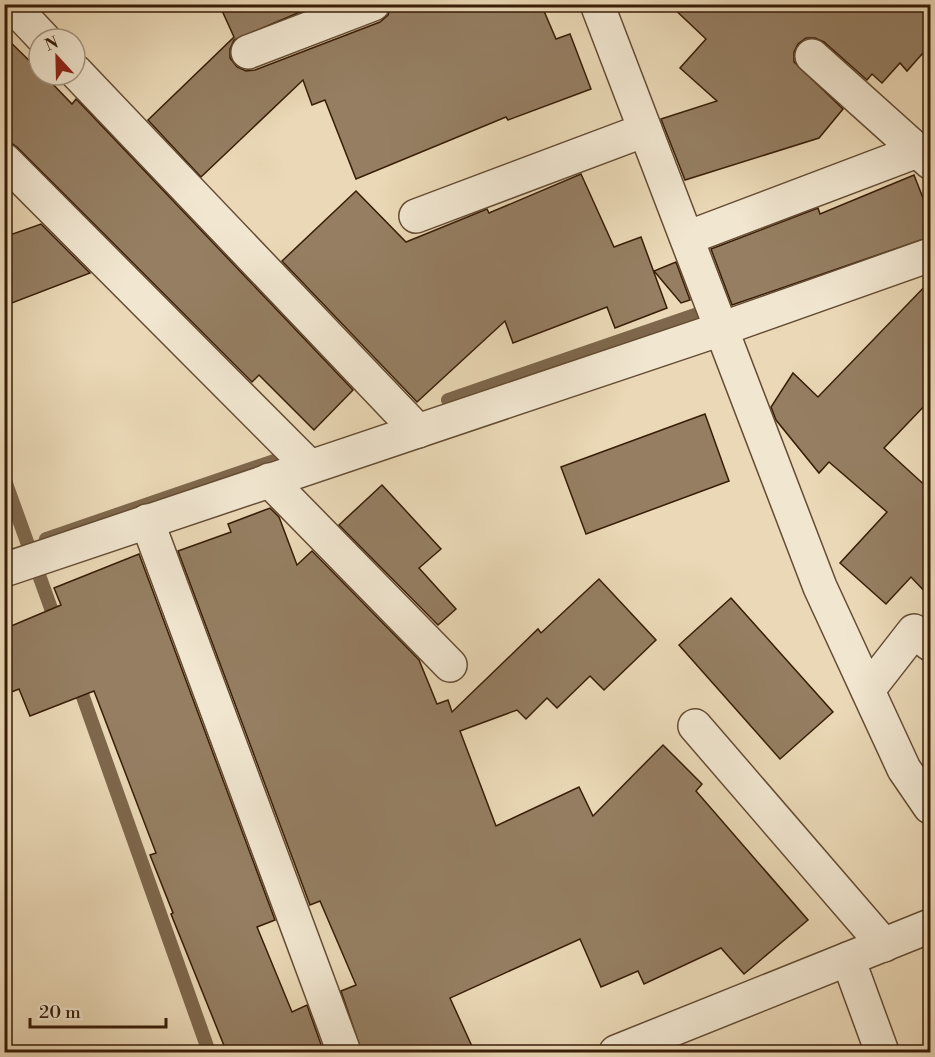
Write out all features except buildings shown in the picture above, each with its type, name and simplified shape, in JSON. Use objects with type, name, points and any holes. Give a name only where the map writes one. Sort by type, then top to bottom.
[{"type":"street","points":[[11,4],[33,27]]},
{"type":"street","points":[[248,52],[373,4]]},
{"type":"street","points":[[597,4],[820,587],[904,769],[930,807]]},
{"type":"street","points":[[687,238],[924,157],[812,56]]},
{"type":"street","points":[[87,84],[418,430]]},
{"type":"street","points":[[416,216],[645,130]]},
{"type":"street","points":[[4,160],[309,466]]},
{"type":"street","points":[[24,563],[721,329],[930,255]]},
{"type":"street","points":[[269,480],[450,665]]},
{"type":"street","points":[[147,521],[344,1053]]},
{"type":"street","points":[[868,690],[914,631],[930,644]]},
{"type":"street","points":[[695,726],[884,945]]},
{"type":"street","points":[[616,1053],[930,926]]},
{"type":"street","points":[[848,959],[882,1053]]},
{"type":"waterway","points":[[448,400],[715,308]]},
{"type":"waterway","points":[[46,539],[280,459]]},
{"type":"waterway","points":[[4,478],[57,625]]},
{"type":"waterway","points":[[77,680],[209,1052]]}]
